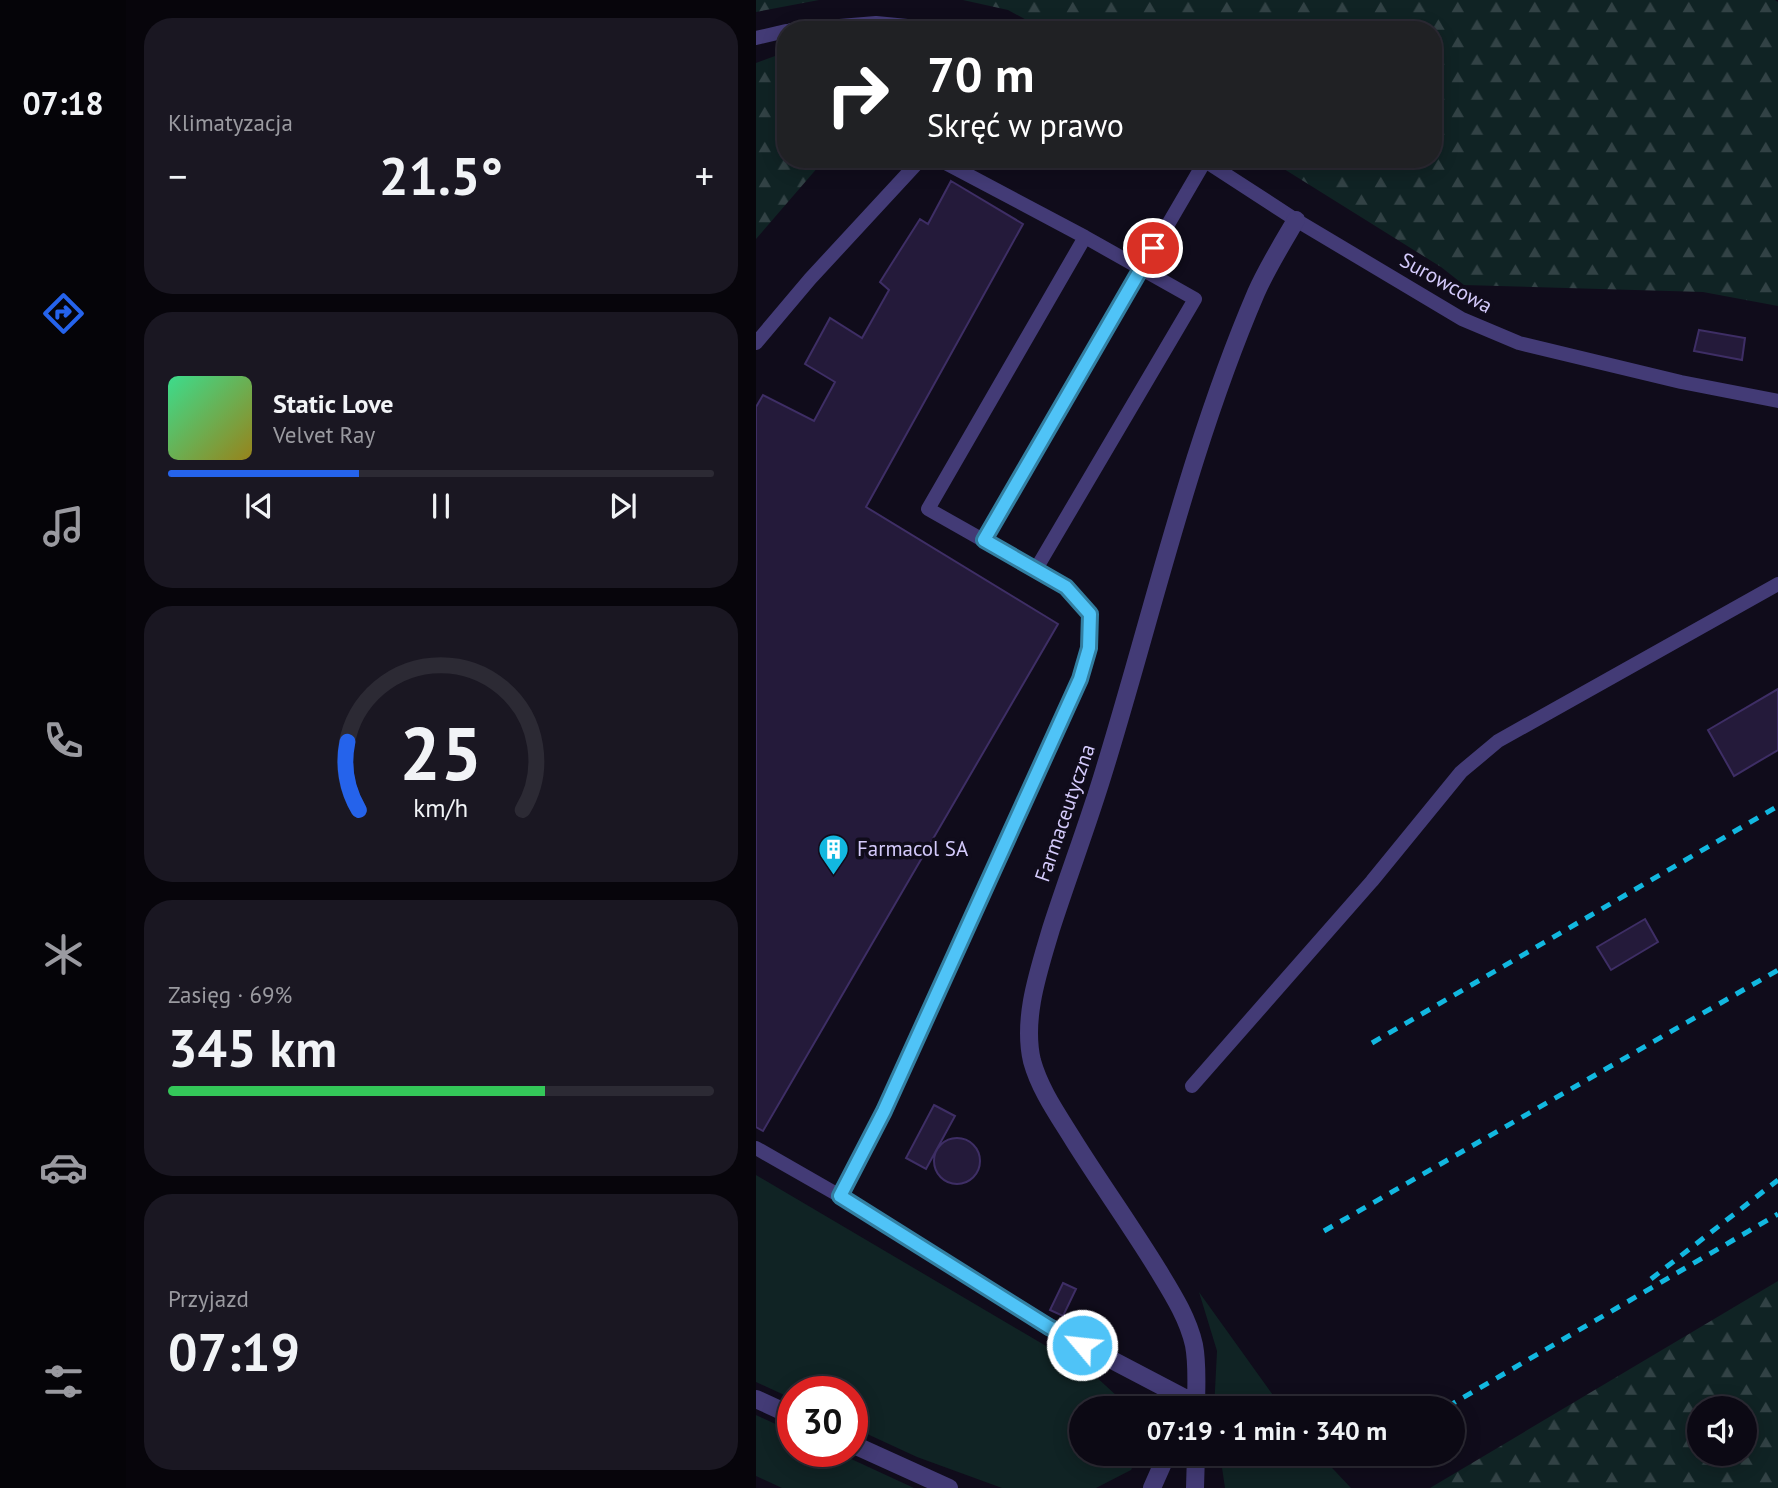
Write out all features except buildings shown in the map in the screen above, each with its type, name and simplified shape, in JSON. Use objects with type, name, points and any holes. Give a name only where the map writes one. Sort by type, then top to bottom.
[{"type":"street","name":"Farmaceutyczna","points":[[1196,1396],[1197,1367],[1187,1323],[1142,1243],[1042,1089],[1032,1059],[1029,1032],[1031,1008],[1070,868],[1114,740],[1179,513],[1209,421],[1257,291],[1296,220]]},
{"type":"street","points":[[1049,1327],[1175,1396]]},
{"type":"street","points":[[756,1399],[777,1409]]},
{"type":"street","points":[[868,1451],[948,1488]]},
{"type":"street","points":[[1152,1488],[1162,1466]]},
{"type":"street","points":[[1195,1488],[1196,1466]]},
{"type":"lane","points":[[756,38],[777,33]]},
{"type":"lane","points":[[756,343],[810,279],[913,168]]},
{"type":"lane","points":[[955,168],[1195,299],[1036,569]]},
{"type":"lane","points":[[984,540],[1198,168]]},
{"type":"lane","name":"Surowcowa","points":[[1215,168],[1296,220],[1462,319],[1520,342],[1681,382],[1778,401]]},
{"type":"lane","points":[[840,1196],[884,1111],[1080,679],[1089,648],[1090,614],[1066,587],[928,509],[1085,237]]},
{"type":"lane","points":[[1192,1086],[1372,881],[1461,772],[1498,741],[1778,584]]},
{"type":"lane","points":[[756,1148],[840,1196],[1049,1327]]},
{"type":"green space","points":[[756,0],[819,0],[756,12]]},
{"type":"green space","points":[[963,0],[1775,0],[1778,2],[1778,306],[1703,292],[1464,285],[1441,267],[1282,168],[1442,168],[1442,21],[1028,21],[1008,10]]},
{"type":"green space","points":[[777,55],[777,168],[817,168],[756,239],[756,63]]},
{"type":"green space","points":[[756,1175],[1092,1373],[1117,1396],[1069,1396],[1069,1466],[1133,1466],[1131,1470],[1096,1488],[1002,1488],[917,1457],[868,1434],[868,1376],[777,1376],[777,1392],[756,1382]]},
{"type":"green space","points":[[1778,1281],[1778,1488],[1430,1488]]},
{"type":"green space","points":[[1199,1292],[1274,1396],[1215,1396],[1217,1351]]},
{"type":"green space","points":[[756,1415],[777,1425],[777,1467],[868,1467],[914,1488],[782,1488],[756,1476]]},
{"type":"green space","points":[[1222,1466],[1330,1466],[1351,1488],[1225,1488]]},
{"type":"railway","points":[[1372,1043],[1778,806]]},
{"type":"railway","points":[[1324,1231],[1778,970]]},
{"type":"railway","points":[[1651,1279],[1778,1180]]},
{"type":"railway","points":[[1465,1397],[1778,1214]]},
{"type":"place","name":"Farmacol SA","points":[[834,876]]},
{"type":"route","points":[[1082,1345],[840,1196],[884,1111],[1080,679],[1089,648],[1090,614],[1066,587],[984,540],[1153,248]]}]
